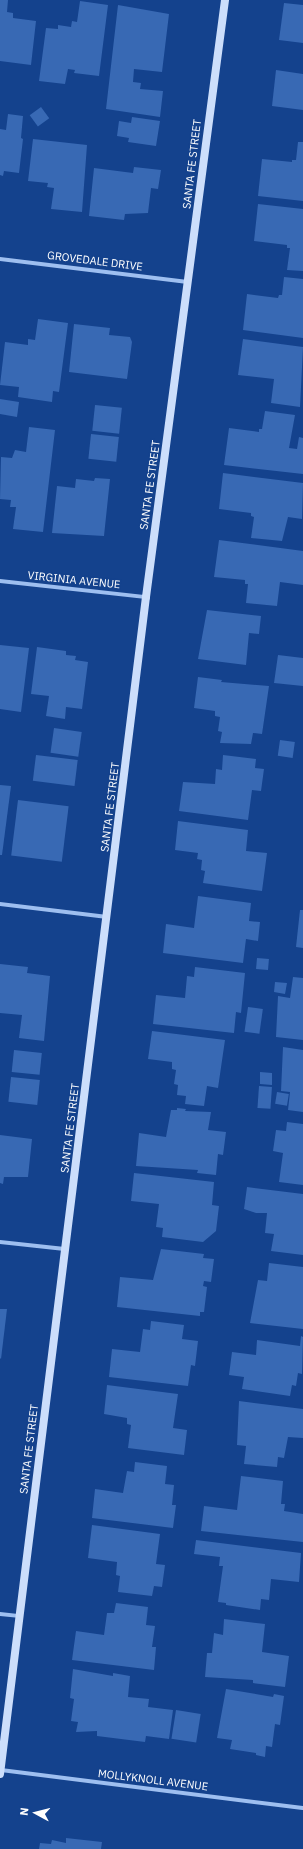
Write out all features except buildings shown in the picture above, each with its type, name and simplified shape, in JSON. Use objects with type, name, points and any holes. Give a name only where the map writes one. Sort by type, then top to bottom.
[{"type":"street","name":"SANTA FE STREET","points":[[0,1774],[18,1616],[146,597],[225,0]]},
{"type":"street","name":"GROVEDALE DRIVE","points":[[0,259],[188,282]]},
{"type":"street","name":"VIRGINIA AVENUE","points":[[0,581],[146,597]]},
{"type":"street","points":[[0,904],[107,917]]},
{"type":"street","points":[[0,1242],[65,1249]]},
{"type":"street","points":[[0,1614],[18,1616]]},
{"type":"street","name":"MOLLYKNOLL AVENUE","points":[[0,1770],[303,1808]]}]
